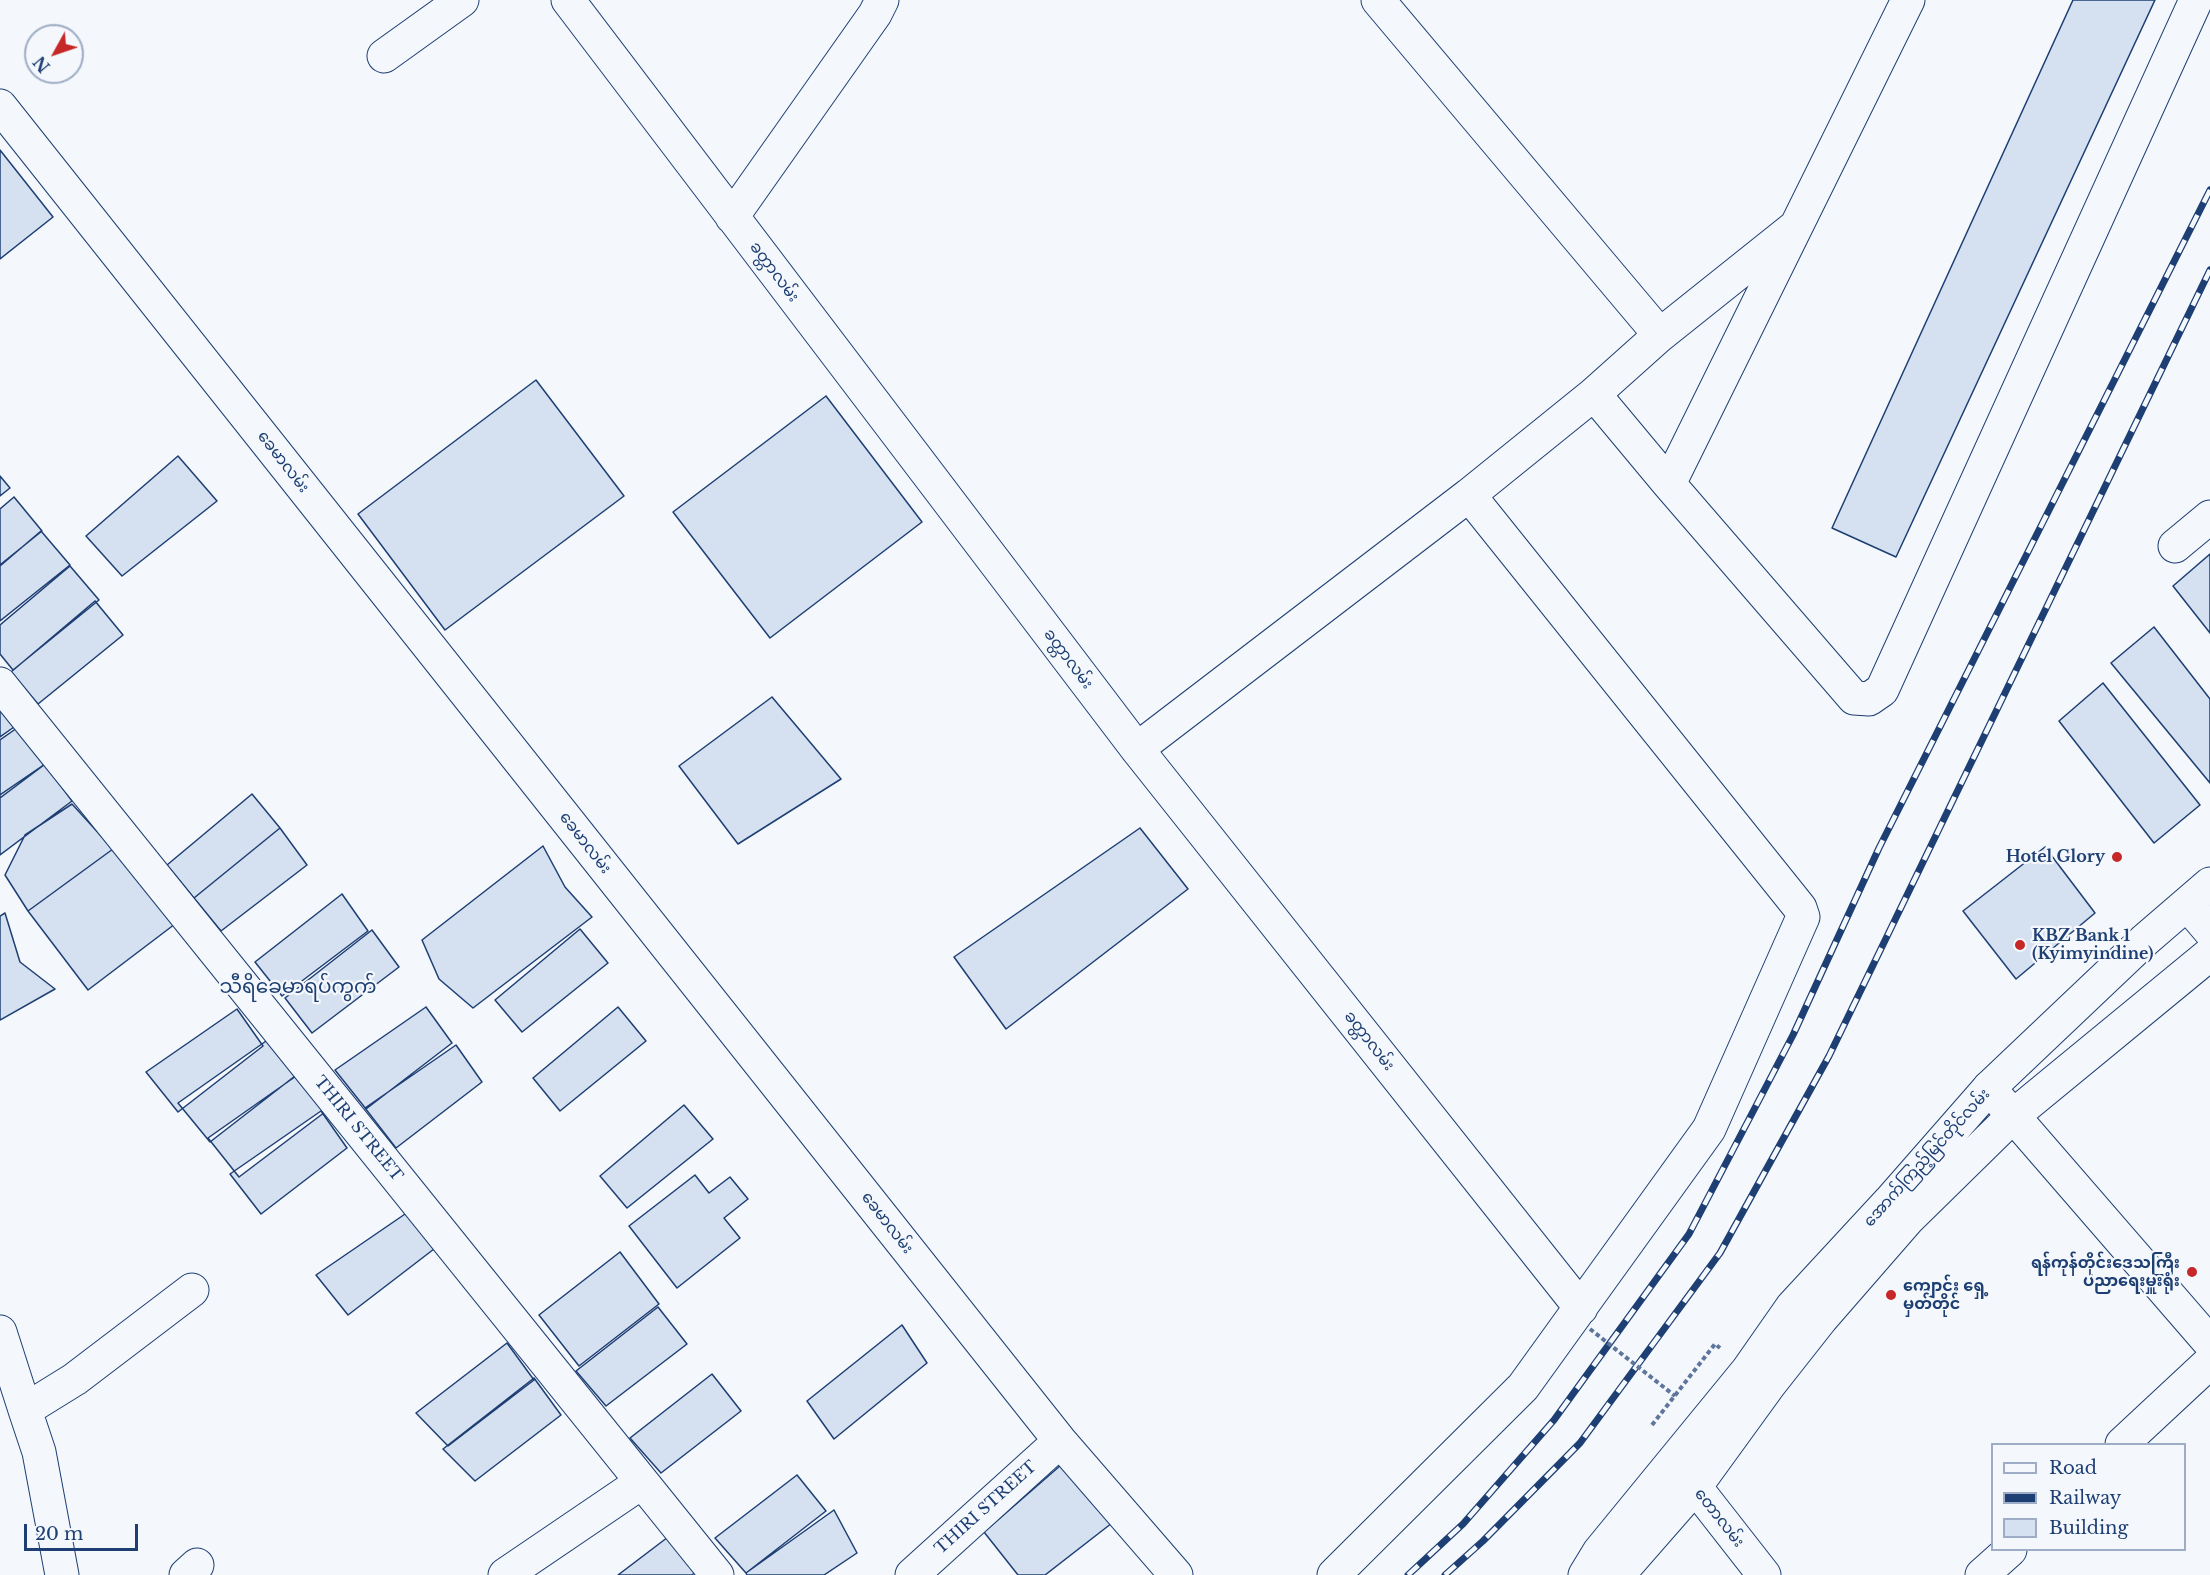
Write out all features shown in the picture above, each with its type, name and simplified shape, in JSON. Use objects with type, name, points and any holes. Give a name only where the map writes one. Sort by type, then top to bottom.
[{"type":"street","points":[[384,56],[462,0]]},
{"type":"street","points":[[732,217],[875,14],[882,0]]},
{"type":"street","points":[[1378,0],[1660,335]]},
{"type":"street","points":[[1669,484],[1908,0]]},
{"type":"street","points":[[1594,394],[1854,698],[1869,699],[1882,690],[2196,0]]},
{"type":"street","name":"ခတ္တာလမ်း","points":[[577,4],[732,217],[1137,749],[1585,1318]]},
{"type":"street","name":"ခေမာလမ်း","points":[[0,106],[1060,1441],[1176,1575]]},
{"type":"street","points":[[1137,749],[1469,495],[1594,394],[1660,335],[1794,228]]},
{"type":"street","points":[[1334,1575],[1524,1387],[1585,1318],[1709,1129],[1803,917],[1800,908],[1469,495]]},
{"type":"street","points":[[2175,546],[2210,517]]},
{"type":"street","name":"THIRI STREET","points":[[0,684],[717,1575]]},
{"type":"street","points":[[2198,894],[2210,931]]},
{"type":"street","name":"အောက်ကြည့်မြင်တိုင်လမ်း","points":[[1585,1575],[1599,1552],[1748,1370],[1792,1307],[1890,1201],[1989,1088],[2136,948],[2198,894]]},
{"type":"street","name":"အောက်ကြည့်မြင်တိုင်လမ်း","points":[[1618,1575],[1695,1487],[1769,1385],[1908,1218],[2013,1116],[2210,954]]},
{"type":"street","points":[[1989,1088],[2210,1343]]},
{"type":"street","points":[[25,1410],[75,1379],[192,1290]]},
{"type":"street","points":[[0,1332],[39,1452],[62,1575]]},
{"type":"street","points":[[2123,1443],[2210,1362]]},
{"type":"street","name":"THIRI STREET","points":[[912,1575],[1060,1441]]},
{"type":"street","name":"တောလမ်း","points":[[1675,1461],[1764,1575]]},
{"type":"street","points":[[505,1575],[642,1482]]},
{"type":"street","points":[[1983,1575],[2009,1551]]},
{"type":"path","points":[[1585,1318],[1675,1396]]},
{"type":"path","points":[[1649,1429],[1705,1356]]},
{"type":"building","points":[[2073,0],[2155,0],[1896,557],[1832,528]]},
{"type":"building","points":[[0,150],[53,217],[0,259]]},
{"type":"building","points":[[536,380],[624,496],[445,630],[358,514]]},
{"type":"building","points":[[826,396],[922,522],[770,638],[673,512]]},
{"type":"building","points":[[178,456],[217,501],[122,576],[86,536]]},
{"type":"building","points":[[0,476],[10,488],[0,496]]},
{"type":"building","points":[[14,497],[42,531],[0,565],[0,509]]},
{"type":"building","points":[[41,531],[70,565],[0,621],[0,566]]},
{"type":"building","points":[[2210,554],[2210,633],[2173,586]]},
{"type":"building","points":[[70,566],[99,600],[13,670],[0,654],[0,625]]},
{"type":"building","points":[[95,601],[123,635],[38,704],[11,672]]},
{"type":"building","points":[[2154,627],[2210,699],[2210,783],[2111,663]]},
{"type":"building","points":[[2103,683],[2200,805],[2154,843],[2059,721]]},
{"type":"building","points":[[772,697],[841,779],[738,844],[679,766]]},
{"type":"building","points":[[0,708],[14,727],[0,737]]},
{"type":"building","points":[[17,728],[44,765],[0,798],[0,740]]},
{"type":"building","points":[[45,764],[72,801],[0,855],[0,795]]},
{"type":"building","points":[[252,794],[280,828],[194,898],[167,865]]},
{"type":"building","points":[[72,804],[113,849],[28,911],[5,875],[25,835]]},
{"type":"building","points":[[280,828],[307,865],[221,931],[194,898]]},
{"type":"building","points":[[1140,828],[1188,889],[1006,1029],[954,957]]},
{"type":"building","points":[[543,846],[565,887],[592,917],[473,1008],[439,979],[422,940]]},
{"type":"building","points":[[2045,847],[2095,913],[2016,979],[1963,911]]},
{"type":"building","points":[[113,849],[175,924],[88,990],[28,911]]},
{"type":"building","points":[[342,894],[368,931],[282,996],[255,962]]},
{"type":"building","points":[[5,913],[20,962],[55,989],[0,1020],[0,916]]},
{"type":"building","points":[[580,929],[608,963],[522,1032],[495,1000]]},
{"type":"building","points":[[372,930],[399,967],[312,1033],[285,998]]},
{"type":"building","points":[[426,1007],[452,1043],[366,1109],[335,1070]]},
{"type":"building","points":[[618,1007],[646,1041],[560,1111],[533,1078]]},
{"type":"building","points":[[237,1009],[263,1046],[178,1112],[146,1072]]},
{"type":"building","points":[[269,1039],[295,1076],[210,1142],[178,1103]]},
{"type":"building","points":[[456,1045],[482,1082],[396,1148],[365,1108]]},
{"type":"building","points":[[299,1074],[325,1112],[239,1177],[208,1138]]},
{"type":"building","points":[[684,1105],[713,1139],[627,1208],[600,1176]]},
{"type":"building","points":[[321,1111],[347,1148],[261,1214],[230,1174]]},
{"type":"building","points":[[695,1175],[709,1193],[730,1177],[748,1199],[724,1218],[740,1238],[677,1288],[629,1226]]},
{"type":"building","points":[[408,1212],[434,1249],[348,1315],[316,1275]]},
{"type":"building","points":[[620,1252],[659,1304],[579,1366],[539,1315]]},
{"type":"building","points":[[658,1307],[687,1344],[606,1406],[576,1371]]},
{"type":"building","points":[[902,1325],[927,1363],[834,1439],[807,1401]]},
{"type":"building","points":[[507,1343],[534,1380],[448,1446],[416,1413]]},
{"type":"building","points":[[712,1374],[741,1411],[661,1473],[630,1438]]},
{"type":"building","points":[[534,1378],[561,1415],[475,1481],[443,1449]]},
{"type":"building","points":[[1061,1465],[1112,1523],[1045,1575],[1018,1575],[984,1532]]},
{"type":"building","points":[[797,1475],[826,1511],[746,1573],[715,1538]]},
{"type":"building","points":[[834,1510],[857,1553],[824,1575],[747,1575],[746,1573]]},
{"type":"building","points":[[672,1534],[698,1570],[692,1575],[618,1575]]},
{"type":"railway","points":[[1408,1575],[1463,1524],[1554,1420],[1689,1234],[1793,1035],[1879,848],[2210,190]]},
{"type":"railway","points":[[1445,1575],[1483,1541],[1580,1443],[1720,1253],[1829,1056],[2210,270]]},
{"type":"place","name":"Hotel Glory","points":[[2117,857]]},
{"type":"place","name":"KBZ Bank 1 (Kyimyindine)","points":[[2020,945]]},
{"type":"place","name":"ရန်ကုန်တိုင်းဒေသကြီး ပညာရေးမှူးရုံး","points":[[2192,1272]]},
{"type":"place","name":"ကျောင်း ရှေ့ မှတ်တိုင်","points":[[1891,1295]]},
{"type":"district","name":"သီရိခေမာရပ်ကွက်","points":[[298,987]]}]
